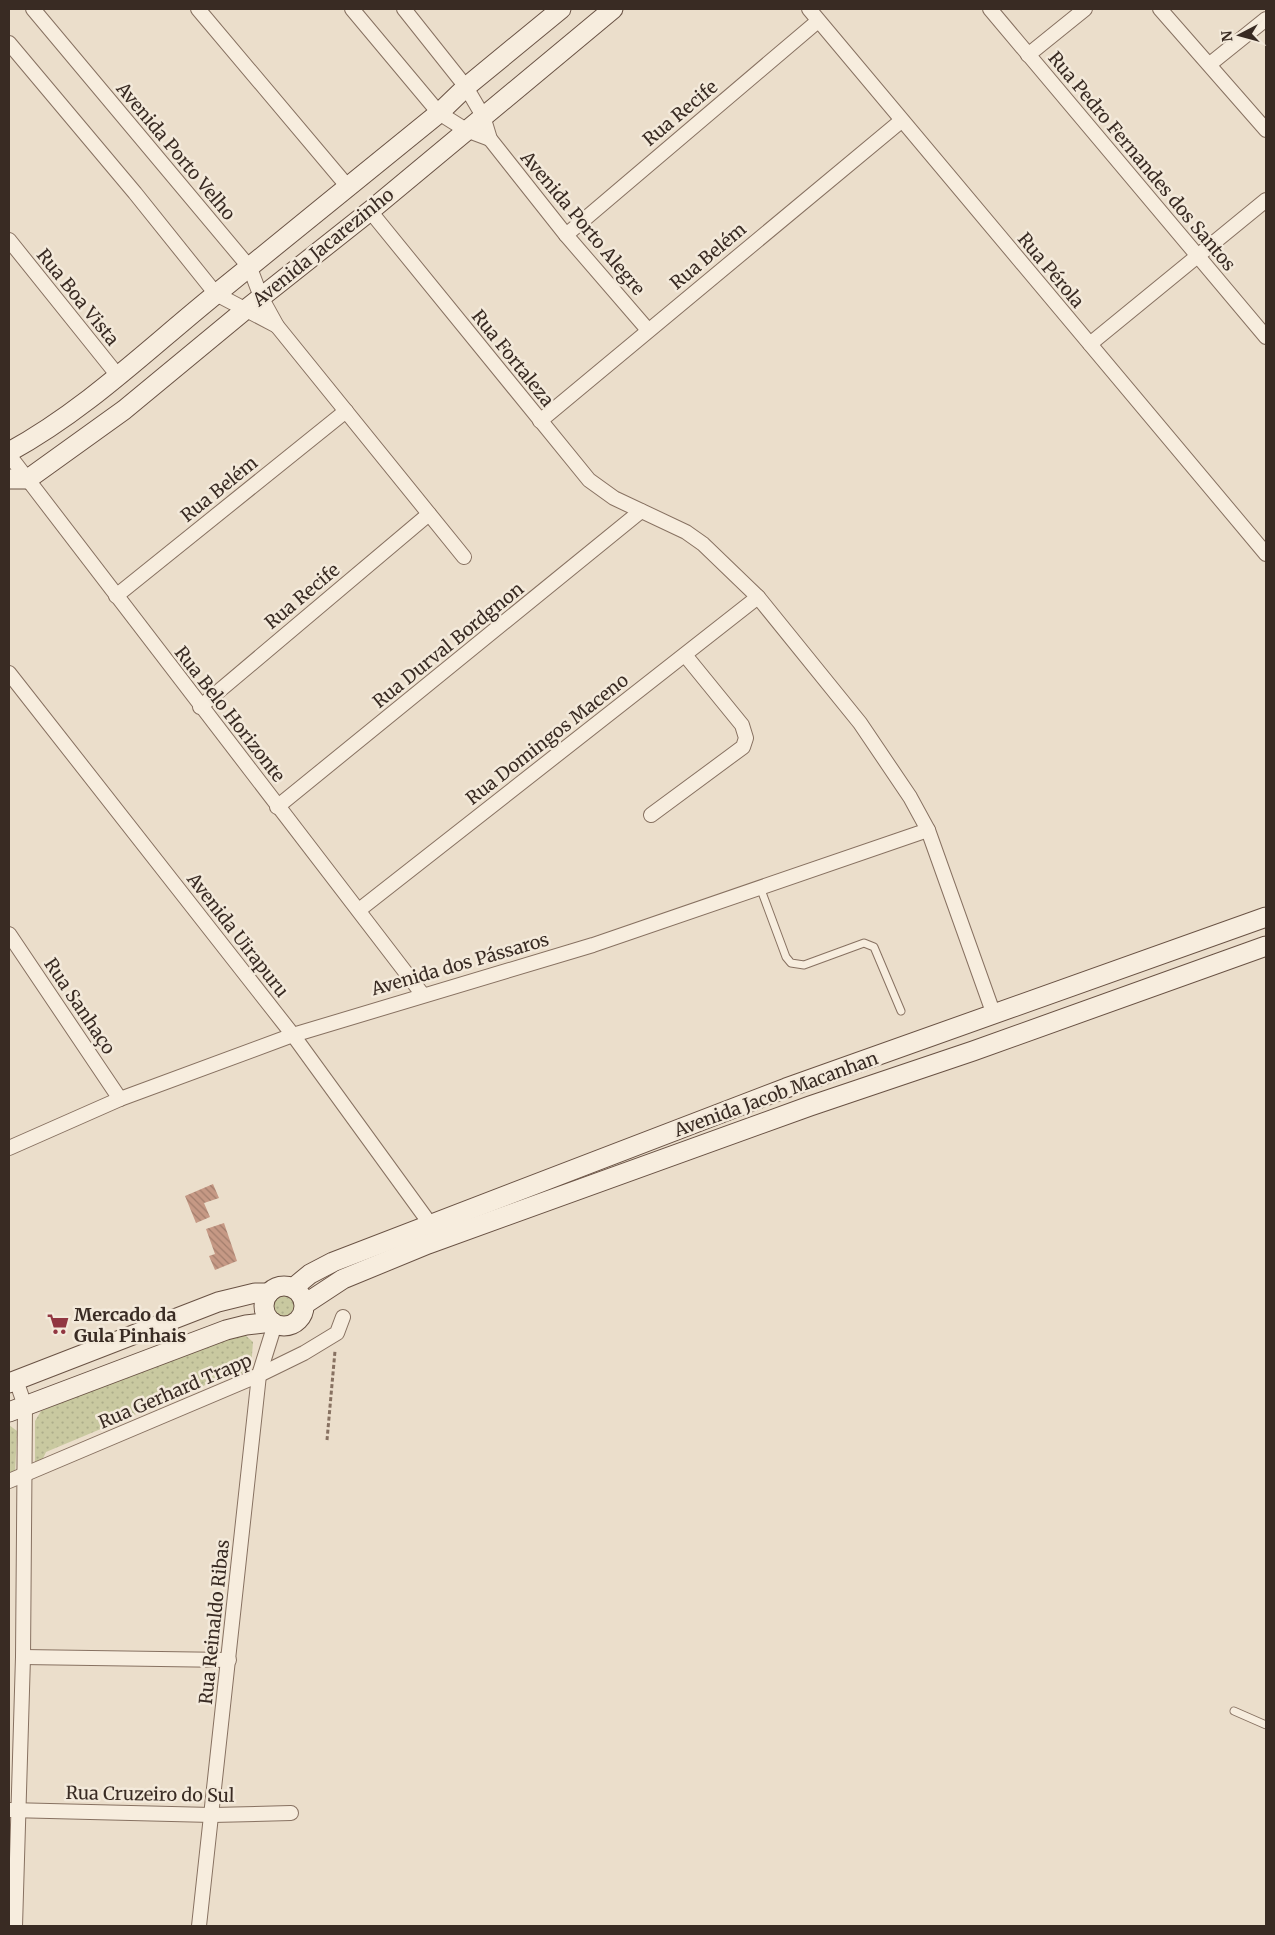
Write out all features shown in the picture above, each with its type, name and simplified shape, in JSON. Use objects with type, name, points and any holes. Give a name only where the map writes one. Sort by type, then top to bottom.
[{"type":"main road","name":"Avenida Jacarezinho","points":[[9,454],[39,436],[119,377],[216,294],[439,113],[466,87],[561,9]]},
{"type":"main road","name":"Avenida Jacarezinho","points":[[28,479],[124,410],[261,297],[370,211],[613,9]]},
{"type":"main road","points":[[9,479],[28,479]]},
{"type":"main road","name":"Avenida Jacob Macanhan","points":[[293,1288],[310,1274],[333,1262],[778,1091],[1266,917]]},
{"type":"main road","name":"Avenida Jacob Macanhan","points":[[304,1304],[343,1279],[428,1244],[810,1106],[973,1051],[1266,946]]},
{"type":"main road","points":[[17,1409],[226,1330],[246,1325],[274,1323],[285,1326],[297,1322],[304,1310],[304,1304],[303,1297],[293,1288],[280,1286],[269,1293],[265,1299],[265,1312],[274,1323]]},
{"type":"main road","points":[[12,1382],[218,1302],[255,1293],[269,1293]]},
{"type":"street","name":"Avenida Porto Velho","points":[[33,9],[250,268],[261,297],[277,326],[464,557]]},
{"type":"street","points":[[198,9],[348,187]]},
{"type":"street","points":[[352,9],[439,113],[466,130],[490,139]]},
{"type":"street","name":"Avenida Porto Alegre","points":[[404,9],[466,87],[483,116],[490,139],[566,235],[648,330]]},
{"type":"street","name":"Rua Pérola","points":[[809,9],[1266,554]]},
{"type":"street","name":"Rua Pedro Fernandes dos Santos","points":[[990,9],[1266,337]]},
{"type":"street","points":[[1028,55],[1085,9]]},
{"type":"street","points":[[1160,9],[1266,130]]},
{"type":"street","points":[[1210,64],[1266,19]]},
{"type":"street","name":"Rua Recife","points":[[566,235],[818,20]]},
{"type":"street","name":"Avenida Porto Velho","points":[[9,43],[135,193],[216,294],[277,326]]},
{"type":"street","name":"Rua Belém","points":[[540,421],[901,121]]},
{"type":"street","points":[[1090,344],[1266,200]]},
{"type":"street","name":"Rua Fortaleza","points":[[370,211],[589,480],[614,498],[686,532],[703,544],[758,597],[860,722],[910,797],[928,830],[994,1015]]},
{"type":"street","name":"Rua Boa Vista","points":[[9,240],[119,377]]},
{"type":"street","name":"Rua Belém","points":[[116,596],[346,411]]},
{"type":"street","name":"Rua Belo Horizonte","points":[[9,454],[423,996]]},
{"type":"street","name":"Rua Durval Bordgnon","points":[[278,807],[642,511]]},
{"type":"street","name":"Rua Recife","points":[[200,706],[428,514]]},
{"type":"street","name":"Rua Domingos Maceno","points":[[359,910],[758,597]]},
{"type":"street","points":[[651,815],[743,747],[746,738],[742,725],[685,655]]},
{"type":"street","name":"Avenida Uirapuru","points":[[9,673],[293,1034],[431,1225]]},
{"type":"street","name":"Avenida dos Pássaros","points":[[9,1148],[120,1099],[293,1034],[593,945],[928,830]]},
{"type":"street","name":"Rua Sanhaço","points":[[9,934],[120,1099]]},
{"type":"street","points":[[337,1333],[343,1317]]},
{"type":"street","name":"Rua Reinaldo Ribas","points":[[199,1926],[259,1375],[274,1323]]},
{"type":"street","name":"Rua Gerhard Trapp","points":[[9,1481],[25,1476],[259,1375],[304,1353],[337,1333]]},
{"type":"street","points":[[12,1382],[25,1476],[23,1657],[13,1810],[15,1926]]},
{"type":"street","points":[[23,1657],[229,1660]]},
{"type":"street","name":"Rua Cruzeiro do Sul","points":[[13,1810],[212,1815],[292,1814]]},
{"type":"lane","points":[[760,888],[786,957],[791,964],[804,965],[864,944],[874,947],[901,1011]]},
{"type":"lane","points":[[1234,1711],[1266,1725]]},
{"type":"path","points":[[326,1440],[337,1333]]},
{"type":"green space","points":[[284,1289],[296,1294],[301,1306],[296,1318],[284,1323],[272,1318],[267,1306],[272,1294]]},
{"type":"green space","points":[[244,1334],[253,1342],[251,1368],[248,1375],[240,1377],[234,1373],[46,1452],[40,1465],[35,1461],[35,1421],[41,1411],[222,1339]]},
{"type":"green space","points":[[9,1425],[17,1431],[15,1474],[9,1478]]},
{"type":"building","points":[[213,1184],[219,1198],[204,1203],[210,1217],[196,1223],[185,1196]]},
{"type":"building","points":[[224,1223],[237,1261],[215,1270],[209,1256],[215,1254],[206,1229]]},
{"type":"place","name":"Mercado da Gula Pinhais","points":[[58,1324]]}]
